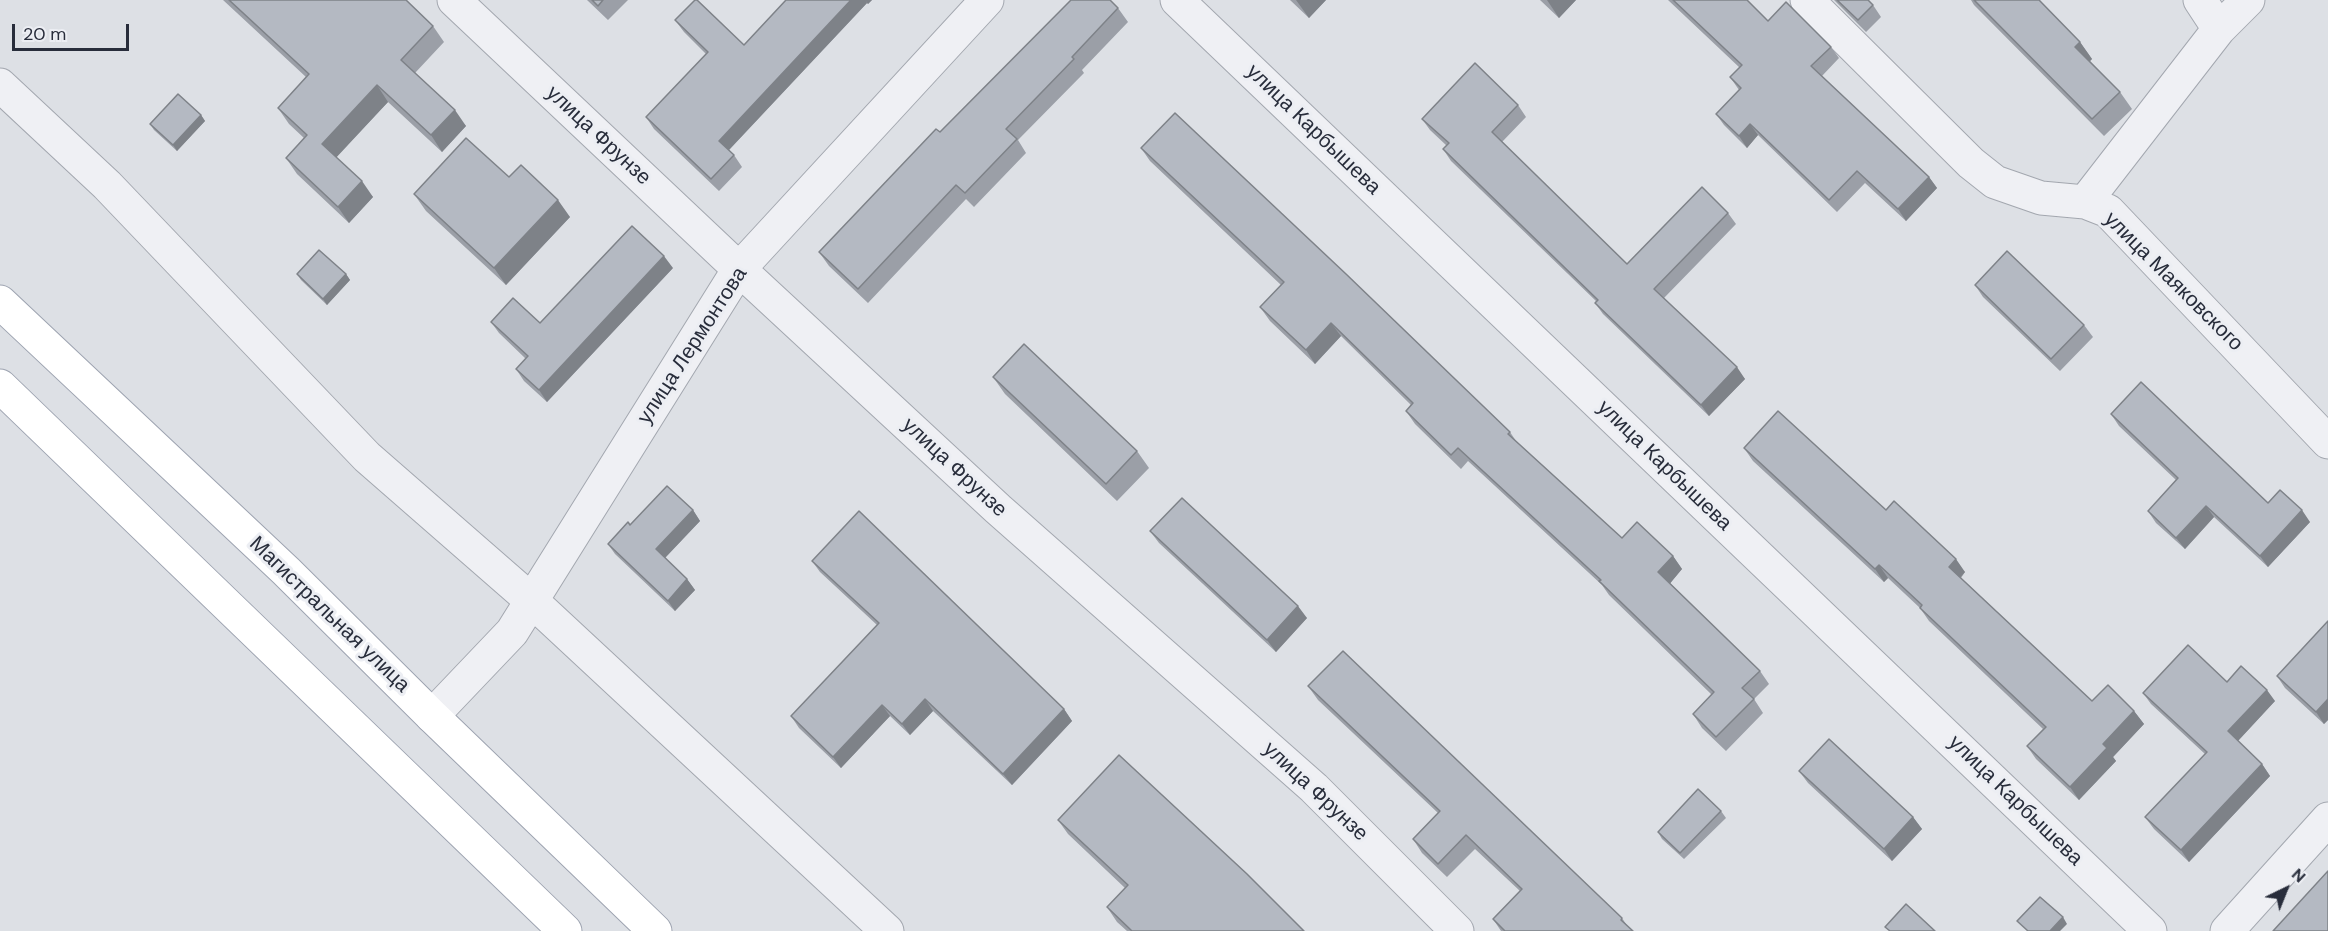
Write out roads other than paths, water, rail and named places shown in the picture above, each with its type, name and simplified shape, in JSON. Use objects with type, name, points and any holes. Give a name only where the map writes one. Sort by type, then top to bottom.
[{"type":"main road","name":"Магистральная улица","points":[[0,302],[286,571],[432,716],[655,931]]},
{"type":"main road","points":[[0,386],[565,931]]},
{"type":"street","name":"улица Фрунзе","points":[[454,0],[998,509],[1314,788],[1457,931]]},
{"type":"street","name":"улица Лермонтова","points":[[432,716],[512,632],[739,269],[987,0]]},
{"type":"street","name":"улица Карбышева","points":[[1177,0],[2150,931]]},
{"type":"street","name":"улица Маяковского","points":[[1807,0],[1971,163],[1995,182],[2041,198],[2085,202],[2108,210],[2328,442]]},
{"type":"street","points":[[2200,0],[2219,28]]},
{"type":"street","points":[[2085,202],[2219,28],[2247,0]]},
{"type":"street","points":[[0,85],[107,185],[367,457],[532,601],[887,931]]},
{"type":"street","points":[[2228,931],[2328,819]]}]
